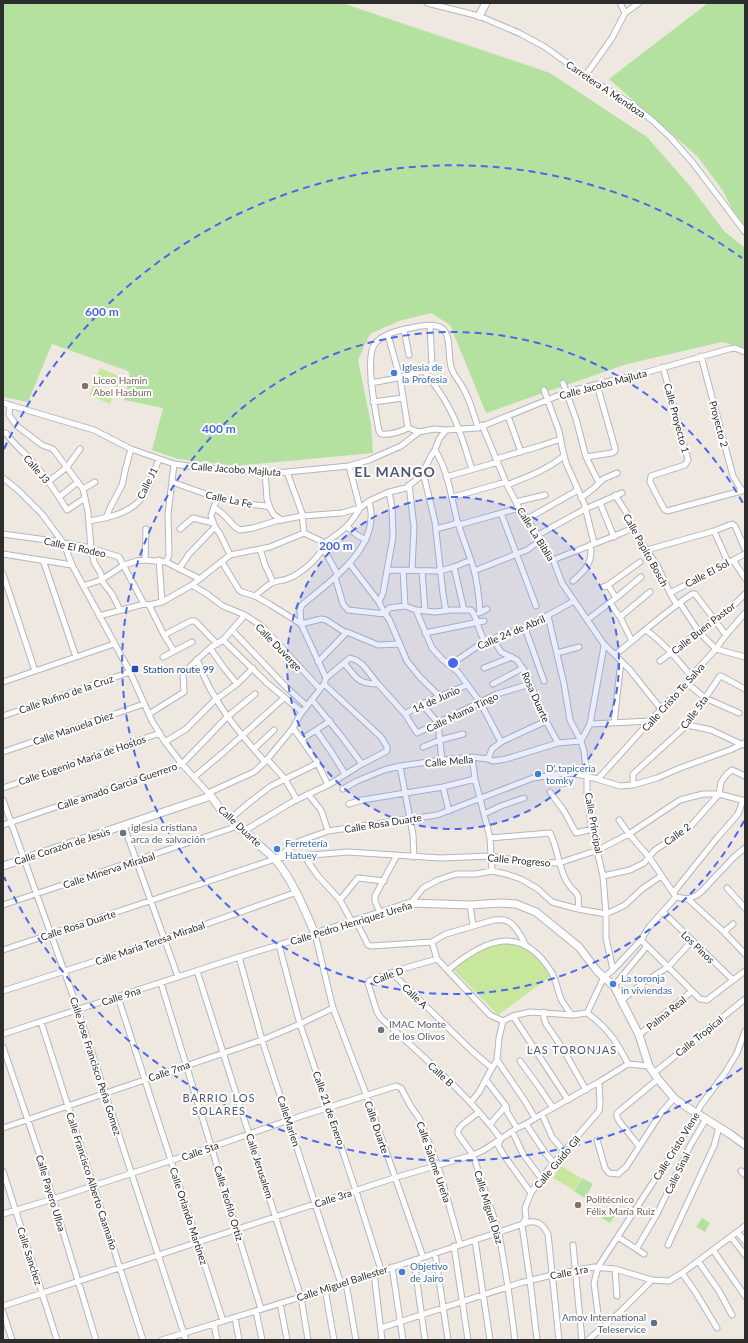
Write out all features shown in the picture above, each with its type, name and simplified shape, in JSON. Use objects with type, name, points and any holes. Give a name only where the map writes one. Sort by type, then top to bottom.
[{"type":"street","name":"Carretera A Mendoza","points":[[427,3],[479,16],[519,33],[540,44],[585,76],[633,105],[653,120],[671,138],[693,163],[745,232]]},
{"type":"street","points":[[479,16],[486,3]]},
{"type":"street","points":[[620,3],[625,13]]},
{"type":"street","points":[[585,76],[612,38],[625,13],[639,3]]},
{"type":"street","points":[[371,383],[400,378],[431,366],[430,326],[404,330],[388,335],[375,343],[371,350],[371,383],[379,431],[381,434],[399,432],[408,428],[419,432]]},
{"type":"street","name":"Calle La Biblia","points":[[430,326],[438,326],[444,329],[447,334],[450,366],[456,379],[462,386],[519,508],[540,537],[553,560],[562,583],[603,643],[630,670],[661,709]]},
{"type":"street","points":[[404,330],[409,355]]},
{"type":"street","points":[[388,335],[400,378],[408,428]]},
{"type":"street","name":"Calle Jacobo Majluta","points":[[3,403],[94,430],[131,449],[174,464],[265,473],[287,472],[349,466],[369,460],[401,446],[419,432],[434,429],[458,430],[480,426],[567,392],[663,368],[729,349],[735,348],[744,352]]},
{"type":"street","points":[[744,352],[745,358]]},
{"type":"street","name":"Proyecto 2","points":[[701,356],[733,476],[743,490]]},
{"type":"street","name":"Calle Proyecto 1","points":[[663,368],[688,460],[685,465],[651,476],[650,479],[665,511],[743,490]]},
{"type":"street","points":[[423,370],[437,388],[450,409],[472,470]]},
{"type":"street","points":[[563,383],[576,419],[586,457],[599,483]]},
{"type":"street","points":[[586,457],[612,453],[615,451],[597,385]]},
{"type":"street","points":[[544,390],[560,431],[564,456],[585,509],[592,544],[590,562],[581,574],[573,581]]},
{"type":"street","points":[[374,402],[403,398]]},
{"type":"street","points":[[10,405],[9,415],[17,426],[42,446],[53,449],[83,489],[94,562],[101,574],[101,580],[112,594],[120,610]]},
{"type":"street","points":[[508,416],[521,452]]},
{"type":"street","points":[[255,596],[273,582],[297,575],[314,560],[324,546],[347,527],[360,508],[369,501],[389,492],[406,488],[421,476],[435,450],[439,439],[446,430]]},
{"type":"street","name":"Calle J3","points":[[3,432],[6,433],[18,448],[32,460],[68,510],[85,498]]},
{"type":"street","points":[[446,477],[472,470],[561,439]]},
{"type":"street","points":[[48,482],[67,467],[80,449]]},
{"type":"street","points":[[106,518],[122,485],[131,449]]},
{"type":"street","points":[[435,450],[442,461],[453,497],[459,524],[471,560],[478,587],[480,612]]},
{"type":"street","points":[[453,497],[507,483],[539,472],[551,466],[564,456]]},
{"type":"street","name":"Calle J1","points":[[89,521],[118,515],[138,504],[145,493],[159,459]]},
{"type":"street","points":[[166,562],[169,555],[168,514],[174,464]]},
{"type":"street","points":[[349,466],[360,508]]},
{"type":"street","points":[[287,472],[302,516],[304,533]]},
{"type":"street","points":[[423,472],[436,529],[446,611]]},
{"type":"street","points":[[265,473],[267,499],[270,508],[274,515],[282,520]]},
{"type":"street","points":[[581,498],[603,479],[617,473]]},
{"type":"street","name":"Calle Duarte","points":[[3,478],[18,490],[42,514],[64,544],[72,565],[130,672],[144,704],[165,742],[221,810],[275,859],[287,875],[315,934],[333,1008],[366,1094],[422,1257]]},
{"type":"street","points":[[59,497],[78,482]]},
{"type":"street","points":[[83,489],[95,482]]},
{"type":"street","name":"Calle La Fe","points":[[172,482],[217,498],[266,506],[270,508]]},
{"type":"street","points":[[409,485],[414,527],[412,570]]},
{"type":"street","points":[[527,519],[578,490]]},
{"type":"street","points":[[379,602],[383,593],[388,570],[393,537],[394,524],[389,492]]},
{"type":"street","points":[[474,571],[527,550],[540,537],[585,509],[622,493]]},
{"type":"street","points":[[516,502],[545,495]]},
{"type":"street","name":"Calle Papito Bosch","points":[[615,495],[626,512],[632,528],[639,540],[658,567],[670,593],[699,632],[716,649]]},
{"type":"street","points":[[217,498],[211,516],[230,556]]},
{"type":"street","points":[[325,681],[301,624],[300,610],[302,605],[337,576],[361,548],[366,540],[372,518],[369,501]]},
{"type":"street","points":[[600,503],[614,537]]},
{"type":"street","points":[[214,507],[240,530],[302,516],[342,513],[360,508]]},
{"type":"street","points":[[436,529],[519,508]]},
{"type":"street","points":[[501,513],[536,606]]},
{"type":"street","points":[[180,529],[193,518],[214,525]]},
{"type":"street","points":[[647,550],[714,531],[732,524],[735,526],[745,549]]},
{"type":"street","points":[[179,568],[214,525]]},
{"type":"street","points":[[347,527],[366,540]]},
{"type":"street","points":[[553,560],[592,544],[614,537],[632,528]]},
{"type":"street","points":[[145,560],[146,529]]},
{"type":"street","points":[[714,531],[731,561],[745,578]]},
{"type":"street","points":[[304,533],[324,546],[337,576],[344,608],[348,610],[385,614]]},
{"type":"street","points":[[99,616],[146,604],[162,602],[192,585],[230,556],[270,547],[304,533]]},
{"type":"street","name":"Calle El Rodeo","points":[[3,534],[91,548],[119,557],[174,651]]},
{"type":"street","points":[[260,549],[265,565],[273,582]]},
{"type":"street","points":[[3,554],[72,565]]},
{"type":"street","name":"Calle El Sol","points":[[670,593],[745,554]]},
{"type":"street","points":[[43,560],[76,657]]},
{"type":"street","points":[[83,586],[101,580],[124,565],[145,560],[159,560],[166,562],[200,579]]},
{"type":"street","points":[[159,560],[162,602]]},
{"type":"street","points":[[388,570],[440,570],[454,567],[471,560]]},
{"type":"street","points":[[222,562],[239,590],[255,596],[301,624],[321,618],[346,633],[348,632],[378,645],[400,644]]},
{"type":"street","points":[[349,562],[389,618],[407,661],[419,676],[439,696]]},
{"type":"street","points":[[616,598],[606,586],[640,562]]},
{"type":"street","points":[[454,567],[464,610]]},
{"type":"street","points":[[403,570],[405,606]]},
{"type":"street","points":[[422,571],[424,611]]},
{"type":"street","points":[[3,574],[35,671]]},
{"type":"street","points":[[588,620],[641,577]]},
{"type":"street","name":"Calle Duverge","points":[[192,585],[223,606],[245,616],[262,627],[320,689]]},
{"type":"street","points":[[620,617],[650,592]]},
{"type":"street","points":[[615,655],[661,616],[692,594],[695,594],[726,635]]},
{"type":"street","name":"Calle Buen Pastor","points":[[660,661],[735,604],[745,594]]},
{"type":"street","name":"Calle 24 de Abril","points":[[450,665],[485,641],[524,628],[548,616],[574,600]]},
{"type":"street","points":[[610,603],[620,617],[632,641]]},
{"type":"street","points":[[385,614],[389,608],[405,606],[416,610],[435,612],[471,610],[474,614],[480,635],[485,641]]},
{"type":"street","points":[[474,614],[487,609]]},
{"type":"street","points":[[416,610],[432,648],[458,672],[480,702],[501,742]]},
{"type":"street","points":[[149,714],[184,692],[184,673],[210,648],[223,640],[245,616]]},
{"type":"street","name":"Calle Principal","points":[[548,616],[564,684],[570,720],[581,741],[587,776],[587,797],[592,829],[603,876],[606,938],[613,970]]},
{"type":"street","name":"Calle Cristo Te Salva","points":[[598,779],[661,709],[687,683],[691,676],[716,649],[726,635],[744,617]]},
{"type":"street","points":[[164,635],[191,621],[195,621],[217,644]]},
{"type":"street","points":[[425,633],[484,621]]},
{"type":"street","points":[[524,628],[544,681]]},
{"type":"street","points":[[232,630],[286,687],[307,706]]},
{"type":"street","points":[[646,630],[661,641],[672,652],[691,676]]},
{"type":"street","points":[[318,662],[346,633]]},
{"type":"street","name":"Rosa Duarte","points":[[493,639],[503,654],[517,660],[523,668],[546,721],[558,743]]},
{"type":"street","points":[[223,640],[284,698],[302,712]]},
{"type":"street","points":[[163,657],[192,642]]},
{"type":"street","points":[[581,741],[590,724],[603,643]]},
{"type":"street","points":[[3,682],[114,644]]},
{"type":"street","points":[[557,653],[579,647]]},
{"type":"street","points":[[210,648],[237,684]]},
{"type":"street","points":[[716,649],[745,657]]},
{"type":"street","points":[[484,668],[512,657]]},
{"type":"street","points":[[209,795],[254,772],[293,728],[302,712],[325,681],[350,658],[363,664],[378,684],[405,714]]},
{"type":"street","points":[[197,659],[216,700],[227,717],[254,749],[285,779],[297,800]]},
{"type":"street","points":[[614,723],[621,661]]},
{"type":"street","points":[[344,663],[360,682],[365,684],[378,684]]},
{"type":"street","points":[[165,742],[186,729],[216,700],[237,684],[252,668]]},
{"type":"street","points":[[493,684],[523,668]]},
{"type":"street","name":"Calle Rufino de la Cruz","points":[[3,716],[130,672]]},
{"type":"street","name":"Calle 5ta","points":[[633,785],[633,774],[687,725],[720,676],[745,689]]},
{"type":"street","name":"Calle Minerva Mirabal","points":[[3,905],[241,829],[388,751],[381,737],[325,681]]},
{"type":"street","points":[[687,683],[706,698],[739,714]]},
{"type":"street","name":"Calle Mama Tingo","points":[[405,714],[417,733],[497,694],[530,684]]},
{"type":"street","name":"14 de Junio","points":[[405,714],[439,696],[467,685]]},
{"type":"street","name":"Calle amado Garcia Guerrero","points":[[3,825],[182,764],[227,717],[255,694]]},
{"type":"street","points":[[194,777],[284,698]]},
{"type":"street","points":[[312,700],[330,721],[362,764]]},
{"type":"street","name":"Calle Manuela Diez","points":[[3,752],[144,704]]},
{"type":"street","points":[[422,704],[438,723],[442,760]]},
{"type":"street","points":[[302,739],[330,721]]},
{"type":"street","points":[[488,759],[492,748],[501,742],[546,721]]},
{"type":"street","points":[[590,724],[651,721]]},
{"type":"street","points":[[687,725],[710,730],[744,743]]},
{"type":"street","points":[[293,728],[318,764],[328,784]]},
{"type":"street","points":[[254,749],[274,730]]},
{"type":"street","points":[[316,730],[345,774]]},
{"type":"street","name":"Calle Eugenio Maria de Hostos","points":[[3,788],[160,733]]},
{"type":"street","points":[[423,747],[440,740],[463,734]]},
{"type":"street","name":"Calle Mella","points":[[343,789],[358,780],[384,770],[400,766],[472,757],[493,761],[506,759],[558,743],[581,741]]},
{"type":"street","name":"Calle Rosa Duarte","points":[[3,950],[275,859],[300,841],[328,831],[437,815],[533,778],[567,773],[587,776],[620,786],[633,785],[657,778],[744,743]]},
{"type":"street","points":[[472,757],[475,779],[490,838],[492,872]]},
{"type":"street","points":[[230,818],[271,786],[318,764]]},
{"type":"street","points":[[400,766],[410,818],[414,857]]},
{"type":"street","name":"Calle 2","points":[[603,876],[630,870],[644,863],[655,850],[690,827],[719,794],[721,782],[727,774],[732,770],[745,776]]},
{"type":"street","points":[[349,804],[443,787],[475,779]]},
{"type":"street","points":[[443,787],[449,811]]},
{"type":"street","points":[[550,792],[564,811],[576,833],[592,829]]},
{"type":"street","points":[[308,794],[321,810],[328,831]]},
{"type":"street","name":"Calle Progreso","points":[[275,859],[348,852],[440,858],[491,856],[526,862],[559,863],[598,850],[629,834],[680,800],[703,794],[719,794],[744,801]]},
{"type":"street","name":"Calle Corazón de Jesús","points":[[3,866],[124,826],[209,795]]},
{"type":"street","points":[[484,814],[524,798]]},
{"type":"street","name":"Calle Jose Francisco Peña Gomez","points":[[3,800],[78,1010],[186,1340]]},
{"type":"street","points":[[587,1013],[604,977],[613,970],[641,940],[649,927],[663,912],[717,838],[738,814],[744,801]]},
{"type":"street","points":[[619,820],[648,857],[674,895],[688,899],[724,932],[745,954]]},
{"type":"street","points":[[124,826],[178,977]]},
{"type":"street","points":[[490,838],[550,833],[559,863],[567,882],[577,892],[579,900],[578,910]]},
{"type":"street","points":[[688,899],[702,891],[734,857],[745,848]]},
{"type":"street","points":[[380,914],[375,901],[375,896],[397,855]]},
{"type":"street","points":[[304,856],[318,876],[340,900],[368,945],[432,942],[446,934],[494,920],[503,920],[509,921],[522,936],[526,946]]},
{"type":"street","points":[[411,903],[423,888],[438,880],[456,874],[492,872],[506,874],[521,879],[538,888],[552,902],[578,910],[606,914],[626,905],[642,889],[661,876]]},
{"type":"street","points":[[340,900],[358,878],[384,881]]},
{"type":"street","points":[[727,888],[745,908]]},
{"type":"street","name":"Calle Maria Teresa Mirabal","points":[[3,991],[164,939],[296,892]]},
{"type":"street","name":"Calle Pedro Henriquez Ureña","points":[[239,957],[380,914],[411,903],[470,905],[500,903],[516,904],[536,912],[579,947],[598,972],[604,977]]},
{"type":"street","points":[[470,905],[473,926]]},
{"type":"street","name":"Los Pinos","points":[[663,912],[733,980]]},
{"type":"street","points":[[724,932],[733,924]]},
{"type":"street","points":[[448,970],[465,956],[492,942],[513,940],[538,954],[553,974],[562,1000],[572,1014]]},
{"type":"street","points":[[641,940],[700,999],[707,1000],[745,972]]},
{"type":"street","points":[[622,1000],[644,982],[668,967],[692,941]]},
{"type":"street","points":[[432,942],[437,959],[490,1015],[503,1021]]},
{"type":"street","name":"Calle 21 de Enero","points":[[279,945],[300,1024],[381,1270]]},
{"type":"street","points":[[614,986],[647,946]]},
{"type":"street","name":"Calle 9na","points":[[3,1034],[239,957]]},
{"type":"street","name":"CalleMarien","points":[[239,957],[262,1040],[316,1204],[344,1283],[356,1340]]},
{"type":"street","name":"Calle D","points":[[377,1012],[368,983],[369,981],[437,959]]},
{"type":"street","name":"Calle Jerusalem","points":[[198,970],[301,1297],[308,1340]]},
{"type":"street","name":"Calle A","points":[[392,973],[472,1051],[492,1068]]},
{"type":"street","points":[[604,977],[614,986],[622,1000],[639,1035],[649,1066],[674,1098],[745,1145]]},
{"type":"street","name":"Calle Teofilo Ortiz","points":[[161,983],[237,1230],[259,1310],[262,1340]]},
{"type":"street","name":"Palma Real","points":[[639,1035],[692,991]]},
{"type":"street","name":"Calle Orlando Martinez","points":[[118,997],[223,1321]]},
{"type":"street","name":"Calle Tropical","points":[[639,1146],[619,1121],[617,1113],[656,1076],[745,999]]},
{"type":"street","name":"Calle 7ma","points":[[3,1128],[262,1040],[333,1008]]},
{"type":"street","name":"Calle B","points":[[377,1012],[381,1018],[470,1102],[490,1124],[501,1139]]},
{"type":"street","points":[[503,1021],[513,1016],[530,1012],[572,1014],[587,1013],[606,1028],[616,1041],[628,1064],[649,1066]]},
{"type":"street","points":[[544,1012],[546,1024],[563,1049],[586,1090]]},
{"type":"street","points":[[513,1016],[524,1036],[568,1100]]},
{"type":"street","points":[[470,1102],[479,1092],[497,1060],[499,1038],[503,1021]]},
{"type":"street","name":"Calle Francisco Alberto Caamaño","points":[[41,1022],[143,1340]]},
{"type":"street","name":"Calle Cristo Viene","points":[[600,1329],[594,1283],[598,1267],[698,1113],[701,1105],[726,1073],[737,1053],[745,1031]]},
{"type":"street","name":"Calle Payero Ulloa","points":[[3,1048],[40,1156],[96,1340]]},
{"type":"street","points":[[497,1060],[535,1118]]},
{"type":"street","points":[[520,1061],[553,1108]]},
{"type":"street","name":"Calle 3ra","points":[[3,1306],[394,1178],[473,1155],[484,1150],[514,1130],[586,1090],[628,1064]]},
{"type":"street","points":[[486,1080],[506,1106],[523,1154],[541,1178]]},
{"type":"street","name":"Calle Guido Gil","points":[[537,1340],[522,1225],[526,1218],[525,1208],[531,1193],[541,1178],[598,1111],[600,1104],[599,1082]]},
{"type":"street","name":"Calle 5ta","points":[[3,1214],[53,1200],[171,1161],[328,1106],[396,1086]]},
{"type":"street","name":"Calle Salome Ureña","points":[[396,1086],[400,1088],[419,1118],[438,1166],[460,1244]]},
{"type":"street","points":[[597,1140],[605,1168],[609,1173],[618,1174],[623,1171],[660,1113],[674,1098]]},
{"type":"street","points":[[490,1124],[506,1106]]},
{"type":"street","name":"Calle Miguel Díaz","points":[[479,1112],[462,1125],[458,1130],[458,1134],[473,1155],[499,1233],[515,1340]]},
{"type":"street","points":[[542,1114],[552,1137],[564,1151]]},
{"type":"street","name":"Calle Sinai","points":[[637,1248],[657,1214],[690,1146],[706,1119]]},
{"type":"street","points":[[526,1124],[546,1154],[554,1163]]},
{"type":"street","points":[[668,1245],[714,1146],[719,1127]]},
{"type":"street","points":[[501,1139],[498,1145],[503,1154],[531,1193]]},
{"type":"street","name":"Calle Sanchez","points":[[3,1171],[57,1340]]},
{"type":"street","name":"Calle Miguel Ballester","points":[[162,1340],[172,1339],[184,1333],[301,1297],[529,1222],[536,1222],[544,1226],[548,1234],[552,1275]]},
{"type":"street","name":"Calle 1ra","points":[[381,1328],[401,1323],[530,1280],[598,1267],[615,1268],[652,1280],[669,1281],[745,1226]]},
{"type":"street","points":[[737,1232],[745,1241]]},
{"type":"street","points":[[618,1237],[644,1254]]},
{"type":"street","points":[[730,1237],[745,1255]]},
{"type":"street","points":[[474,1240],[490,1340]]},
{"type":"street","points":[[573,1245],[574,1271],[582,1340]]},
{"type":"street","points":[[454,1246],[468,1340]]},
{"type":"street","points":[[713,1250],[745,1296]]},
{"type":"street","points":[[434,1253],[448,1340]]},
{"type":"street","points":[[414,1260],[425,1340]]},
{"type":"street","points":[[698,1261],[719,1291],[732,1315]]},
{"type":"street","points":[[392,1267],[403,1340]]},
{"type":"street","points":[[615,1268],[618,1296]]},
{"type":"street","points":[[374,1273],[382,1340]]},
{"type":"street","points":[[682,1273],[717,1328]]},
{"type":"street","points":[[552,1275],[559,1340]]},
{"type":"street","points":[[588,1340],[619,1313],[652,1280]]},
{"type":"street","points":[[325,1289],[334,1340]]},
{"type":"street","points":[[280,1303],[287,1340]]},
{"type":"street","points":[[3,1312],[12,1340]]},
{"type":"street","points":[[235,1317],[239,1340]]},
{"type":"street","points":[[214,1324],[217,1340]]},
{"type":"green space","points":[[3,3],[342,3],[550,73],[647,137],[690,186],[724,231],[745,248],[745,348],[722,342],[627,364],[486,413],[450,325],[431,313],[399,321],[370,334],[358,360],[371,424],[373,453],[236,466],[178,459],[152,450],[163,408],[124,400],[130,375],[128,371],[52,344],[28,402],[3,397]]},
{"type":"green space","points":[[708,3],[745,3],[745,230],[741,227],[723,191],[697,156],[609,79]]},
{"type":"green space","points":[[100,368],[121,377],[117,387],[96,379]]},
{"type":"green space","points":[[94,384],[114,393],[110,404],[89,395]]},
{"type":"green space","points":[[513,943],[535,953],[551,976],[498,1015],[452,968],[467,957],[491,945]]},
{"type":"green space","points":[[561,1166],[581,1178],[574,1190],[553,1178]]},
{"type":"green space","points":[[582,1178],[593,1184],[585,1198],[574,1191]]},
{"type":"green space","points":[[607,1209],[616,1214],[610,1223],[602,1218]]},
{"type":"green space","points":[[702,1218],[710,1223],[705,1232],[696,1227]]},
{"type":"place","name":"Iglesia de la Profesia","points":[[394,373]]},
{"type":"place","name":"Liceo Hamin Abel Hasbum","points":[[85,386]]},
{"type":"place","name":"Station route 99","points":[[135,669]]},
{"type":"place","name":"D' tapicería tomky","points":[[538,774]]},
{"type":"place","name":"iglesia cristiana arca de salvación","points":[[123,833]]},
{"type":"place","name":"Ferretería Hatuey","points":[[277,849]]},
{"type":"place","name":"La toronja in viviendas","points":[[613,984]]},
{"type":"place","name":"IMAC Monte de los Olivos","points":[[381,1030]]},
{"type":"place","name":"Politécnico Félix María Ruiz","points":[[578,1205]]},
{"type":"place","name":"Objetivo de Jairo","points":[[402,1272]]},
{"type":"place","name":"Amov International Teleservice","points":[[654,1323]]},
{"type":"district","name":"EL MANGO","points":[[395,471]]},
{"type":"district","name":"LAS TORONJAS","points":[[572,1049]]},
{"type":"district","name":"BARRIO LOS SOLARES","points":[[219,1103]]}]
